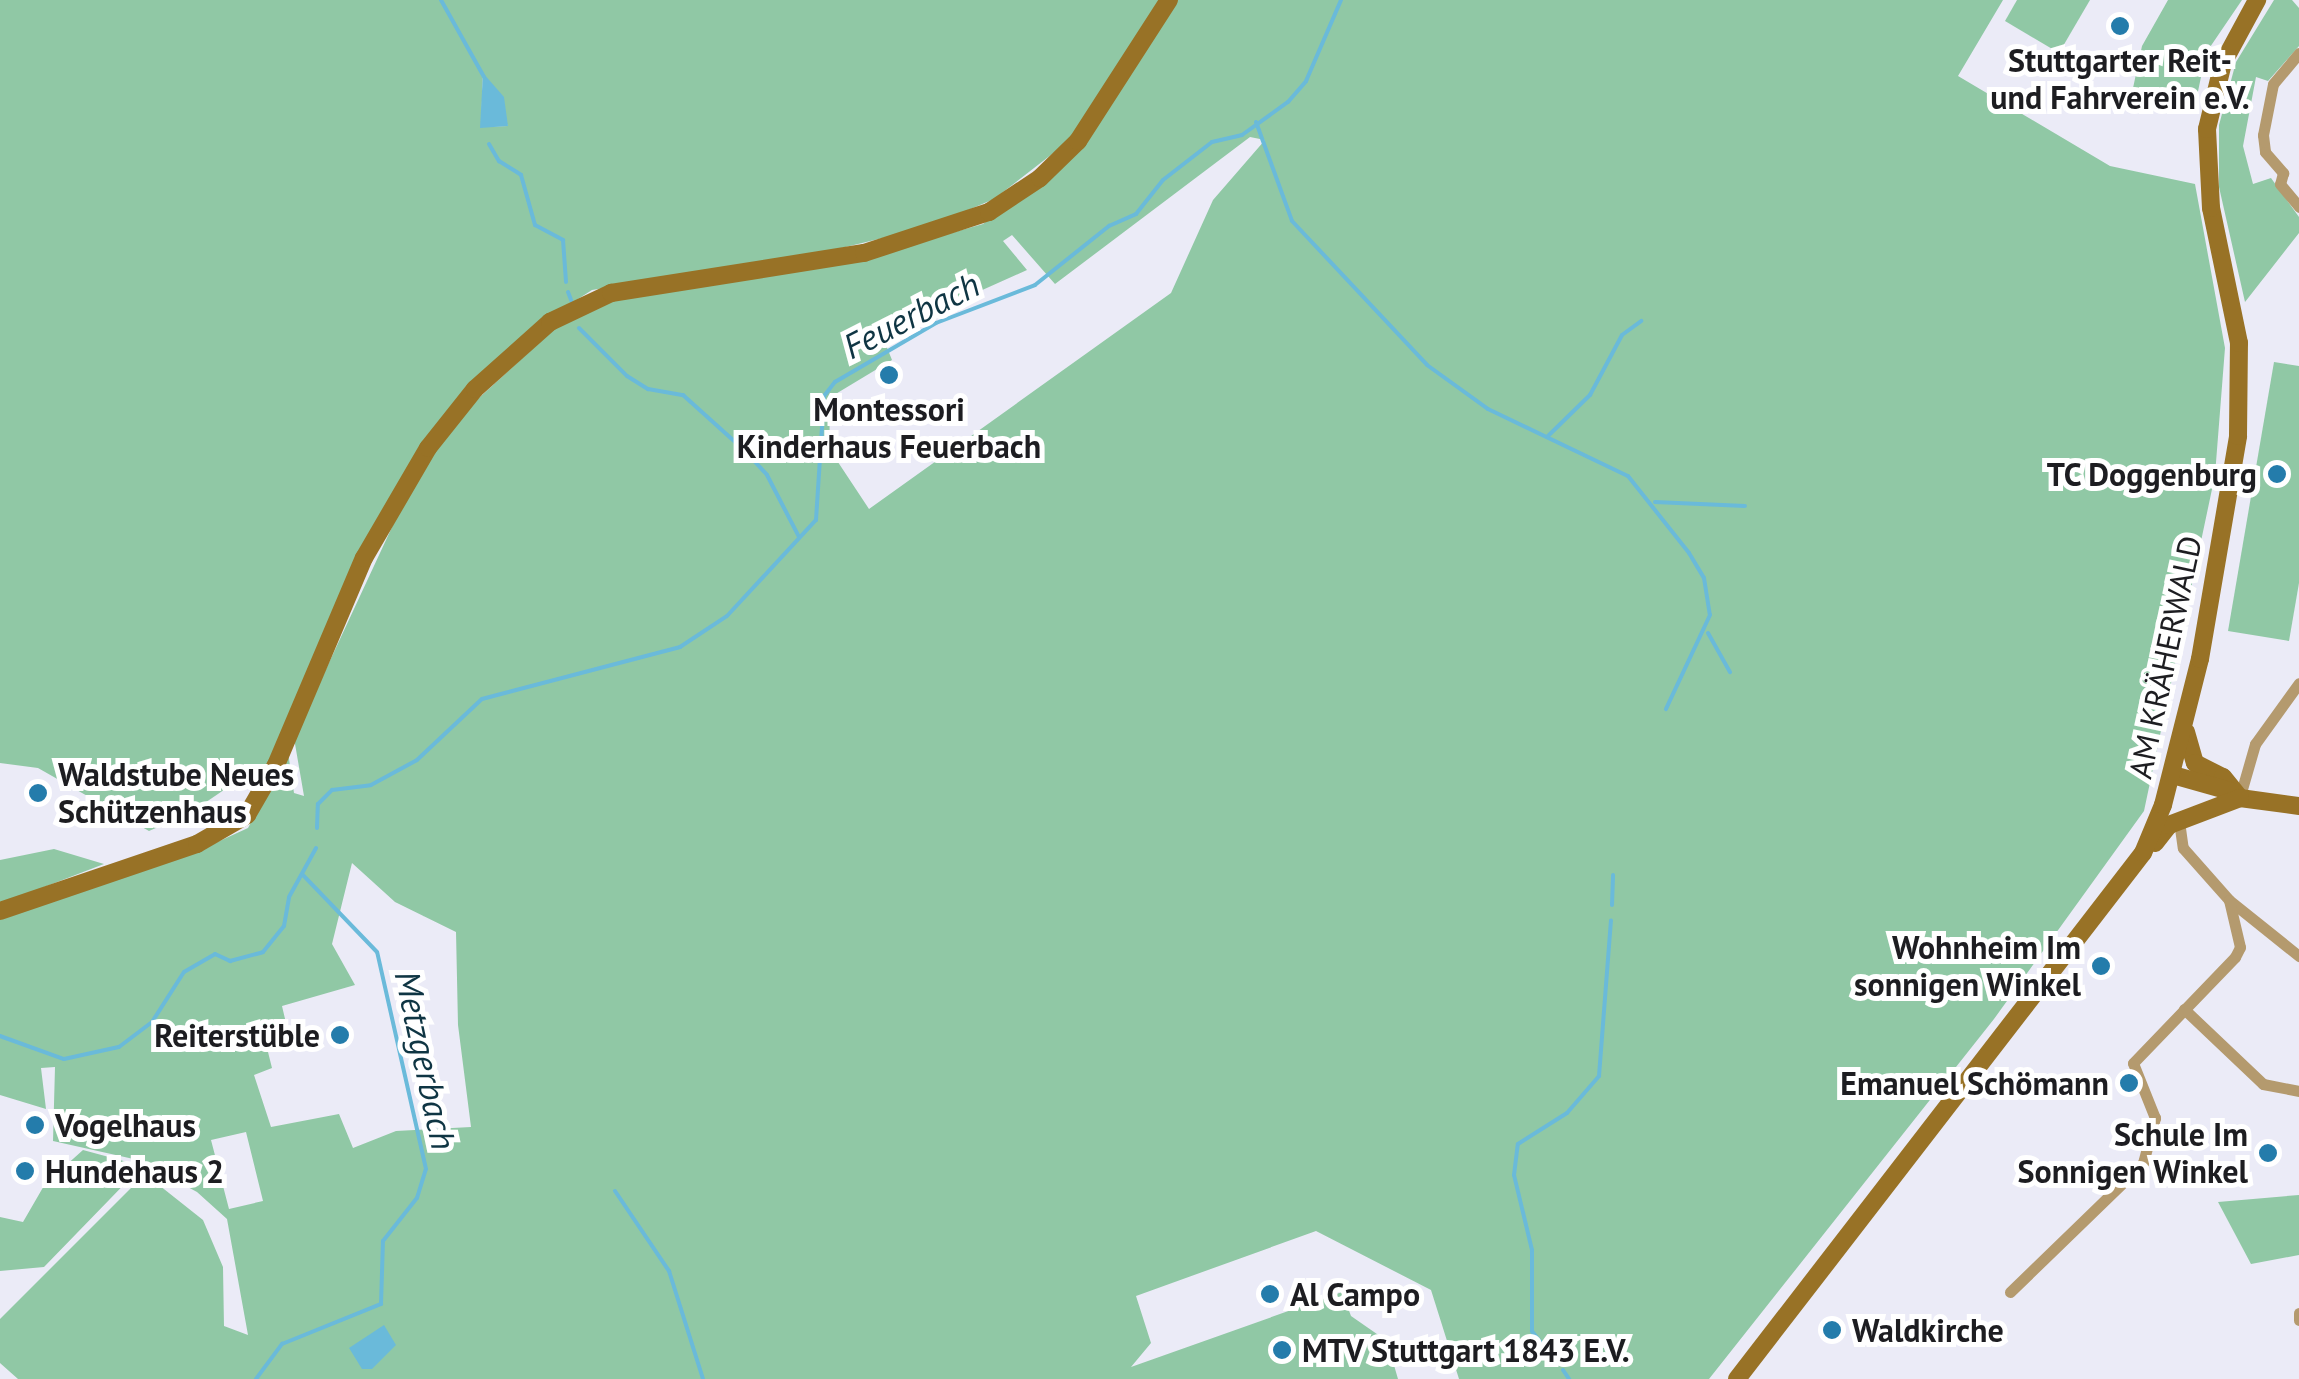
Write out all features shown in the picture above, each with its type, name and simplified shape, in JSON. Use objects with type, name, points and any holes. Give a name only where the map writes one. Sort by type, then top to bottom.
[{"type":"main road","points":[[0,911],[218,836],[257,802],[364,558],[428,448],[475,389],[550,322],[610,293],[864,253],[988,212],[1078,140],[1170,0]]},
{"type":"main road","name":"AM KRÄHERWALD","points":[[1737,1379],[2144,850],[2163,805],[2185,726],[2232,480],[2240,392],[2239,343],[2211,208],[2206,129],[2223,62],[2256,0]]},
{"type":"main road","points":[[2185,726],[2196,763],[2223,777],[2235,794]]},
{"type":"main road","points":[[2173,776],[2235,794],[2299,806]]},
{"type":"main road","points":[[2144,850],[2178,821],[2235,794]]},
{"type":"main road","points":[[2163,805],[2178,821]]},
{"type":"street","points":[[2299,52],[2273,84],[2262,134],[2266,152],[2283,173],[2280,184],[2299,207]]},
{"type":"street","points":[[2235,794],[2255,744],[2299,683]]},
{"type":"street","points":[[2178,821],[2184,848],[2229,900],[2299,956]]},
{"type":"street","points":[[2010,1292],[2143,1164],[2155,1118],[2133,1063],[2240,947],[2229,900]]},
{"type":"street","points":[[2184,1008],[2263,1084],[2299,1091]]},
{"type":"green space","points":[[0,0],[1161,0],[1074,137],[994,199],[928,227],[825,252],[592,290],[564,308],[447,415],[260,778],[240,779],[190,813],[149,831],[38,768],[0,763]],"holes":[[[483,73],[508,126],[481,127]]]},
{"type":"green space","points":[[1177,0],[2003,0],[1958,76],[2110,166],[2195,184],[2225,348],[2215,475],[2144,811],[1994,1019],[1709,1379],[1459,1379],[1431,1290],[1316,1231],[1136,1296],[1151,1343],[1131,1367],[1342,1292],[1351,1316],[1387,1341],[1398,1379],[18,1379],[0,1363],[0,1319],[145,1174],[203,1220],[223,1267],[224,1326],[248,1335],[227,1219],[197,1192],[138,1160],[53,1141],[55,1067],[41,1068],[46,1109],[0,1095],[0,918],[189,855],[248,828],[288,752],[294,793],[304,796],[294,738],[406,497],[456,419],[565,319],[597,303],[863,258],[983,224],[1084,142]],"holes":[[[1250,137],[1265,140],[1213,200],[1171,293],[869,509],[830,450],[829,398],[892,360],[882,335],[1027,270],[1003,241],[1012,235],[1055,284]],[[352,863],[395,902],[456,932],[458,1025],[471,1127],[396,1131],[353,1148],[339,1114],[271,1127],[254,1075],[272,1068],[264,1036],[286,1023],[282,1006],[355,985],[332,944]],[[246,1132],[263,1201],[229,1209],[211,1140]]]},
{"type":"green space","points":[[2017,0],[2090,0],[2059,53],[2005,21]]},
{"type":"green space","points":[[2168,0],[2242,0],[2206,53],[2196,101],[2177,96],[2174,113],[2133,88],[2142,46]]},
{"type":"green space","points":[[2274,0],[2292,0],[2299,8],[2299,46],[2268,81],[2256,77],[2243,146],[2253,184],[2271,178],[2299,217],[2299,233],[2245,302],[2219,187],[2219,125],[2236,62]]},
{"type":"green space","name":"TC Doggenburg","points":[[2274,362],[2299,366],[2299,583],[2289,641],[2228,631]]},
{"type":"green space","points":[[54,849],[104,864],[0,904],[0,860]]},
{"type":"green space","points":[[83,1150],[142,1166],[44,1267],[0,1271],[0,1217],[23,1222],[45,1184]]},
{"type":"green space","points":[[2299,1195],[2299,1255],[2251,1264],[2218,1202]]},
{"type":"water","points":[[483,73],[504,97],[508,126],[480,128]]},
{"type":"water","points":[[384,1325],[396,1345],[372,1369],[362,1369],[349,1348]]},
{"type":"waterway","points":[[441,0],[484,77]]},
{"type":"waterway","name":"Feuerbach","points":[[317,828],[318,804],[332,790],[371,785],[417,760],[482,699],[680,647],[727,616],[816,520],[824,396],[835,382],[936,323],[1035,285],[1109,226],[1136,214],[1163,180],[1212,142],[1242,135],[1288,102],[1306,81],[1341,0]]},
{"type":"waterway","points":[[1256,122],[1292,221],[1427,365],[1488,409],[1628,476],[1689,553],[1704,578],[1710,615],[1666,709]]},
{"type":"waterway","points":[[489,144],[499,161],[521,175],[535,225],[563,240],[566,282]]},
{"type":"waterway","points":[[568,292],[571,300]]},
{"type":"waterway","points":[[1548,436],[1590,395],[1622,335],[1641,321]]},
{"type":"waterway","points":[[579,328],[627,376],[648,389],[683,395],[743,449],[767,475],[799,537]]},
{"type":"waterway","points":[[1655,502],[1745,506]]},
{"type":"waterway","points":[[1708,633],[1730,672]]},
{"type":"waterway","points":[[0,1036],[64,1059],[119,1047],[152,1022],[184,972],[215,954],[230,961],[263,952],[284,926],[289,897],[316,848]]},
{"type":"waterway","name":"Metzgerbach","points":[[256,1379],[282,1344],[381,1304],[383,1241],[417,1198],[426,1169],[377,952],[303,875]]},
{"type":"waterway","points":[[1612,905],[1613,875]]},
{"type":"waterway","points":[[1556,1362],[1532,1331],[1532,1250],[1514,1175],[1518,1144],[1567,1113],[1599,1076],[1611,920]]},
{"type":"waterway","points":[[615,1191],[669,1271],[703,1379]]},
{"type":"waterway","points":[[1563,1370],[1569,1379]]},
{"type":"place","name":"Stuttgarter Reit- und Fahrverein e.V.","points":[[2120,26]]},
{"type":"place","name":"Montessori Kinderhaus Feuerbach","points":[[889,375]]},
{"type":"place","name":"TC Doggenburg","points":[[2277,474]]},
{"type":"place","name":"Waldstube Neues Schützenhaus","points":[[38,793]]},
{"type":"place","name":"Wohnheim Im sonnigen Winkel","points":[[2101,966]]},
{"type":"place","name":"Reiterstüble","points":[[340,1035]]},
{"type":"place","name":"Emanuel Schömann","points":[[2129,1083]]},
{"type":"place","name":"Vogelhaus","points":[[35,1125]]},
{"type":"place","name":"Schule Im Sonnigen Winkel","points":[[2268,1153]]},
{"type":"place","name":"Hundehaus 2","points":[[25,1171]]},
{"type":"place","name":"Al Campo","points":[[1270,1294]]},
{"type":"place","name":"Waldkirche","points":[[1832,1330]]},
{"type":"place","name":"MTV Stuttgart 1843 E.V.","points":[[1282,1350]]}]
